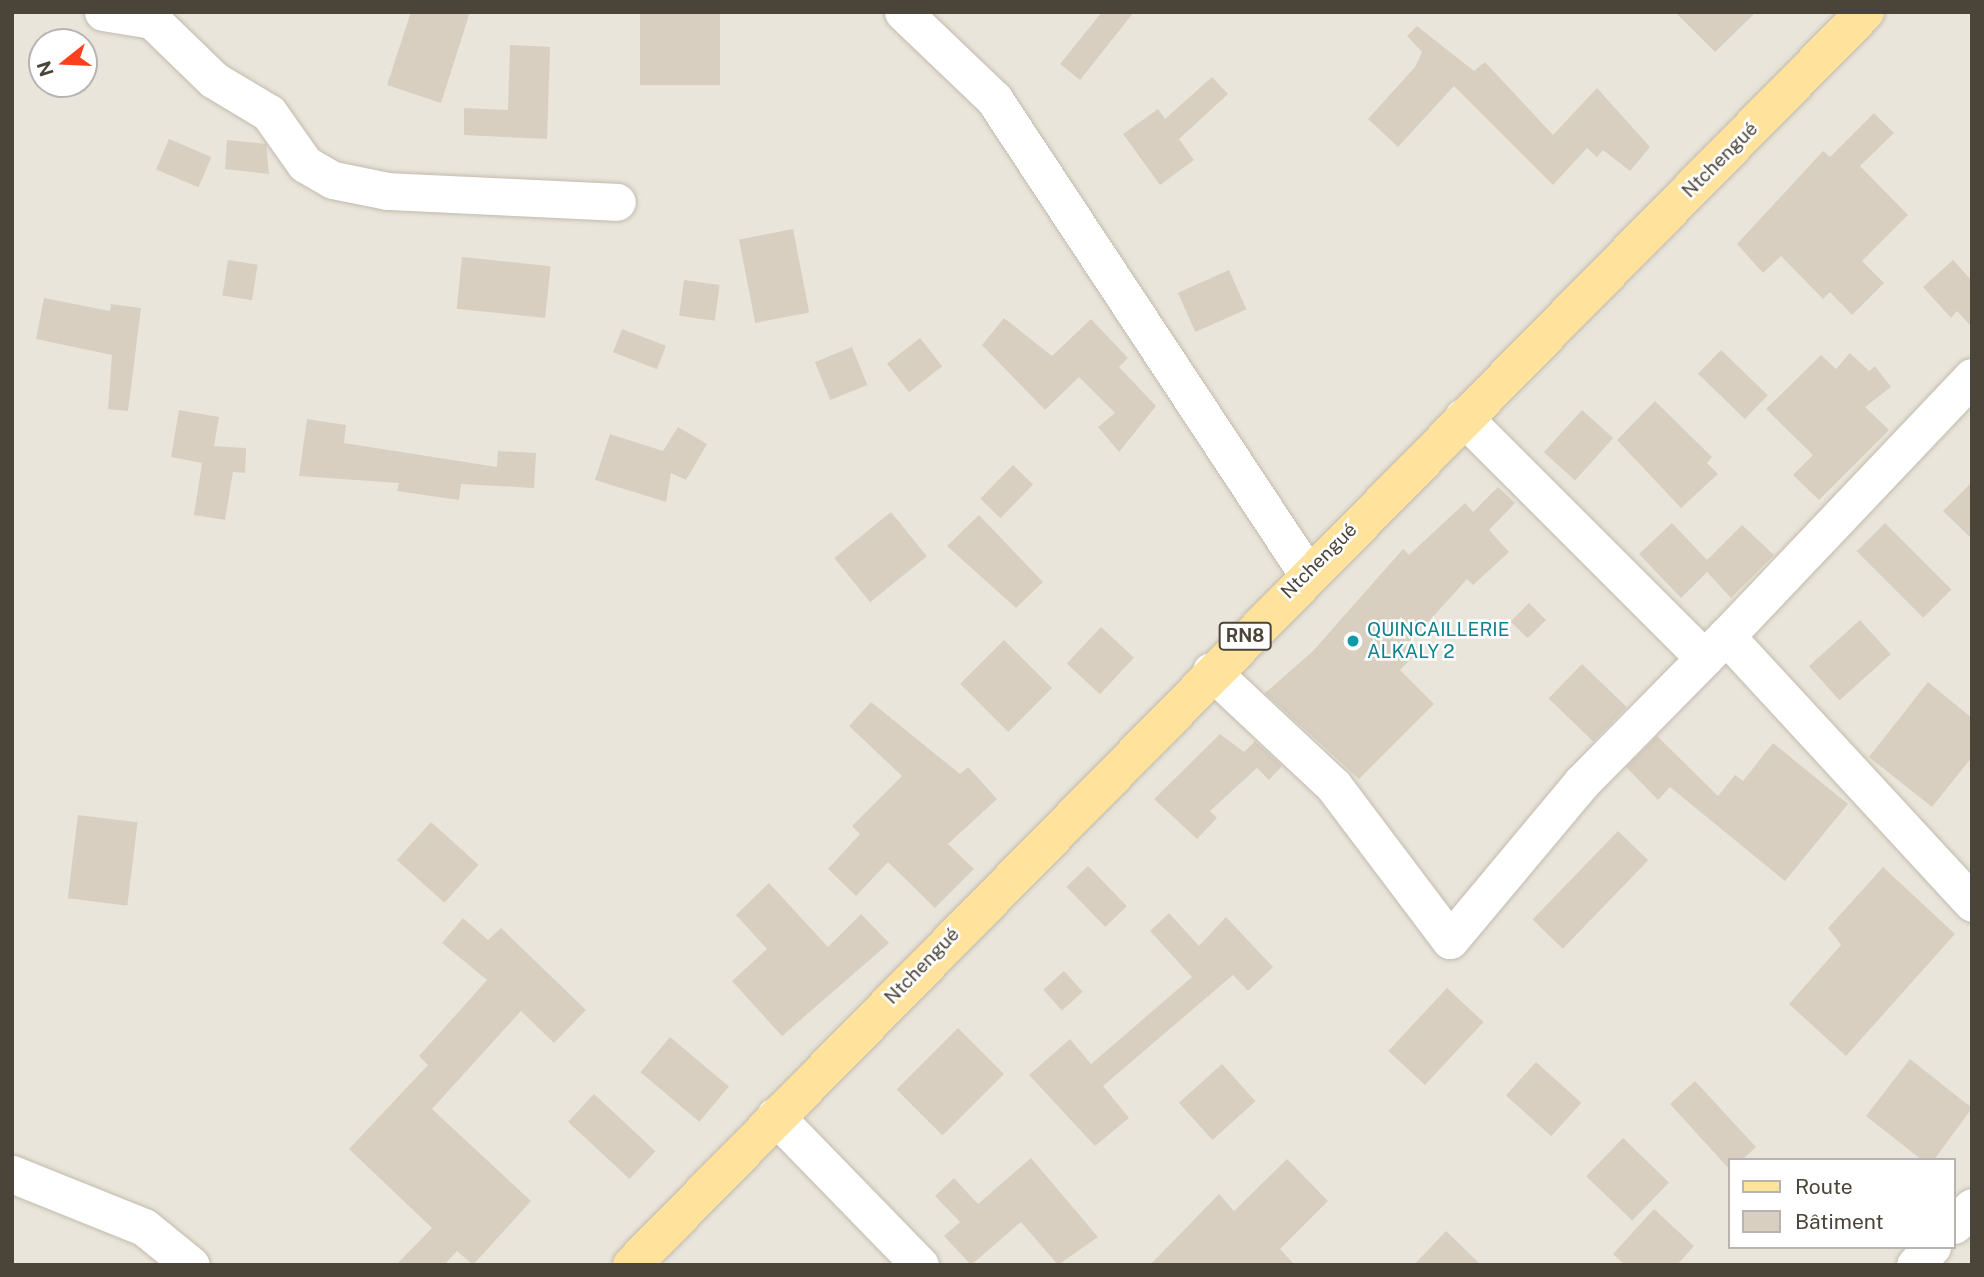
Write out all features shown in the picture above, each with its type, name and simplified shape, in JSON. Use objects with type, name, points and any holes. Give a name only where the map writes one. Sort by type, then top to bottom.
[{"type":"main road","name":"Ntchengué","points":[[632,1265],[1306,572],[1865,12]]},
{"type":"street","points":[[103,12],[152,20],[214,80],[269,113],[305,164],[333,180],[387,191],[617,202]]},
{"type":"street","points":[[903,12],[994,99],[1306,572]]},
{"type":"street","points":[[1211,671],[1332,785],[1450,940],[1582,782],[1715,647],[1972,377]]},
{"type":"street","points":[[1463,417],[1715,647],[1972,902]]},
{"type":"street","points":[[775,1116],[920,1265]]},
{"type":"street","points":[[12,1174],[144,1227],[191,1265]]},
{"type":"street","points":[[1956,1223],[1972,1207]]},
{"type":"street","points":[[1915,1265],[1930,1249]]},
{"type":"shaded area","points":[[12,12],[1972,12],[1972,1265],[12,1265]]},
{"type":"building","points":[[411,12],[470,12],[441,103],[387,85]]},
{"type":"building","points":[[640,12],[720,12],[720,85],[640,85]]},
{"type":"building","points":[[1102,12],[1134,12],[1080,80],[1060,64]]},
{"type":"building","points":[[1675,12],[1756,12],[1715,52]]},
{"type":"building","points":[[1417,26],[1474,71],[1485,62],[1553,135],[1597,88],[1650,147],[1630,171],[1603,150],[1597,157],[1587,148],[1553,185],[1454,86],[1398,147],[1368,119],[1415,67],[1422,52],[1407,36]]},
{"type":"building","points":[[510,45],[550,47],[547,139],[464,135],[464,108],[508,110]]},
{"type":"building","points":[[1212,77],[1228,94],[1179,139],[1194,160],[1160,185],[1123,134],[1158,109],[1165,119]]},
{"type":"building","points":[[1874,113],[1894,133],[1860,166],[1908,215],[1862,261],[1884,283],[1852,315],[1830,292],[1823,299],[1781,256],[1763,273],[1737,244],[1823,151],[1830,157]]},
{"type":"building","points":[[169,139],[211,157],[198,187],[156,169]]},
{"type":"building","points":[[227,140],[266,144],[269,174],[225,169]]},
{"type":"building","points":[[793,229],[809,312],[755,323],[739,239]]},
{"type":"building","points":[[462,257],[551,266],[545,318],[457,309]]},
{"type":"building","points":[[228,260],[258,265],[252,300],[222,296]]},
{"type":"building","points":[[1953,260],[1972,281],[1972,327],[1957,311],[1951,318],[1923,287]]},
{"type":"building","points":[[1229,270],[1246,309],[1195,332],[1178,293]]},
{"type":"building","points":[[684,280],[720,285],[715,321],[679,316]]},
{"type":"building","points":[[44,298],[110,311],[111,304],[141,308],[128,411],[108,409],[112,355],[36,339]]},
{"type":"building","points":[[1004,318],[1052,356],[1091,319],[1128,358],[1119,367],[1156,406],[1119,452],[1098,427],[1115,413],[1079,377],[1045,410],[982,345]]},
{"type":"building","points":[[622,329],[666,346],[657,369],[613,352]]},
{"type":"building","points":[[920,338],[942,366],[909,392],[887,364]]},
{"type":"building","points":[[852,347],[867,385],[830,400],[815,362]]},
{"type":"building","points":[[1721,350],[1768,395],[1745,419],[1698,374]]},
{"type":"building","points":[[1850,353],[1869,371],[1875,366],[1891,387],[1865,407],[1889,430],[1819,500],[1793,475],[1813,455],[1766,409],[1821,355],[1836,369]]},
{"type":"building","points":[[1655,401],[1712,457],[1707,463],[1718,474],[1681,508],[1617,440]]},
{"type":"building","points":[[179,410],[219,417],[214,446],[246,448],[245,473],[233,472],[225,520],[194,515],[202,463],[171,457]]},
{"type":"building","points":[[1582,410],[1613,438],[1575,480],[1544,452]]},
{"type":"building","points":[[307,419],[346,425],[344,443],[497,467],[498,451],[536,453],[534,488],[461,484],[459,500],[397,491],[399,483],[299,476]]},
{"type":"building","points":[[678,427],[707,444],[686,480],[671,473],[666,502],[595,480],[610,434],[663,451]]},
{"type":"building","points":[[1013,465],[1033,484],[1000,518],[980,499]]},
{"type":"building","points":[[1972,482],[1972,539],[1943,511]]},
{"type":"building","points":[[1498,487],[1515,503],[1489,530],[1509,552],[1473,585],[1467,579],[1411,641],[1420,650],[1400,670],[1434,704],[1359,779],[1265,693],[1313,651],[1403,549],[1409,555],[1465,503],[1473,512]]},
{"type":"building","points":[[891,512],[927,556],[870,602],[834,558]]},
{"type":"building","points":[[979,515],[1043,582],[1016,608],[947,546]]},
{"type":"building","points":[[1672,523],[1707,560],[1742,525],[1774,555],[1731,598],[1707,572],[1681,598],[1639,554]]},
{"type":"building","points":[[1885,523],[1951,589],[1923,618],[1857,551]]},
{"type":"building","points":[[1529,603],[1546,620],[1528,638],[1511,621]]},
{"type":"building","points":[[1860,620],[1891,654],[1840,700],[1809,666]]},
{"type":"building","points":[[1101,627],[1134,658],[1100,694],[1067,664]]},
{"type":"building","points":[[1004,640],[1052,688],[1008,732],[960,684]]},
{"type":"building","points":[[1582,664],[1627,707],[1593,742],[1549,699]]},
{"type":"building","points":[[1928,682],[1972,718],[1972,757],[1932,807],[1869,757]]},
{"type":"building","points":[[871,702],[960,774],[968,767],[997,799],[948,844],[974,869],[935,908],[888,862],[856,896],[828,869],[860,834],[852,826],[902,776],[849,726]]},
{"type":"building","points":[[1220,734],[1244,752],[1255,741],[1282,766],[1269,780],[1257,768],[1210,811],[1217,818],[1197,839],[1154,799]]},
{"type":"building","points":[[1657,736],[1718,796],[1735,775],[1743,781],[1773,743],[1848,804],[1785,881],[1670,787],[1658,800],[1626,767]]},
{"type":"building","points":[[78,815],[138,822],[127,906],[68,898]]},
{"type":"building","points":[[431,822],[479,865],[444,903],[397,860]]},
{"type":"building","points":[[1618,831],[1648,860],[1563,949],[1533,919]]},
{"type":"building","points":[[1088,866],[1127,906],[1105,927],[1066,887]]},
{"type":"building","points":[[1883,867],[1955,934],[1846,1056],[1789,1004],[1841,945],[1828,928]]},
{"type":"building","points":[[769,883],[828,947],[861,914],[889,943],[782,1036],[732,981],[767,949],[736,915]]},
{"type":"building","points":[[1169,913],[1199,946],[1226,917],[1273,967],[1248,991],[1233,975],[1103,1086],[1129,1118],[1095,1146],[1029,1075],[1070,1039],[1091,1064],[1192,977],[1150,931]]},
{"type":"building","points":[[463,918],[488,940],[501,928],[586,1010],[554,1043],[521,1011],[432,1109],[531,1201],[473,1265],[457,1251],[444,1265],[396,1265],[432,1228],[349,1149],[428,1065],[419,1056],[487,980],[442,943]]},
{"type":"building","points":[[1064,971],[1083,992],[1062,1011],[1043,990]]},
{"type":"building","points":[[1447,988],[1484,1022],[1425,1085],[1388,1051]]},
{"type":"building","points":[[958,1028],[1004,1074],[942,1135],[896,1090]]},
{"type":"building","points":[[670,1037],[729,1086],[699,1122],[640,1072]]},
{"type":"building","points":[[1910,1059],[1972,1108],[1935,1158],[1919,1158],[1866,1116]]},
{"type":"building","points":[[1536,1062],[1581,1103],[1551,1136],[1506,1095]]},
{"type":"building","points":[[1222,1064],[1255,1101],[1212,1140],[1179,1103]]},
{"type":"building","points":[[1695,1081],[1756,1147],[1744,1158],[1728,1158],[1728,1168],[1670,1104]]},
{"type":"building","points":[[594,1094],[655,1151],[630,1179],[568,1122]]},
{"type":"building","points":[[1623,1138],[1669,1182],[1632,1221],[1586,1176]]},
{"type":"building","points":[[1031,1158],[1098,1237],[1058,1265],[1021,1222],[971,1265],[944,1236],[960,1222],[935,1196],[954,1178],[978,1204]]},
{"type":"building","points":[[1287,1159],[1328,1201],[1280,1249],[1295,1265],[1150,1265],[1219,1194],[1234,1211]]},
{"type":"building","points":[[1654,1209],[1694,1246],[1677,1265],[1625,1265],[1613,1254]]},
{"type":"building","points":[[1446,1231],[1481,1265],[1414,1265]]},
{"type":"place","name":"QUINCAILLERIE ALKALY 2","points":[[1353,641]]}]
